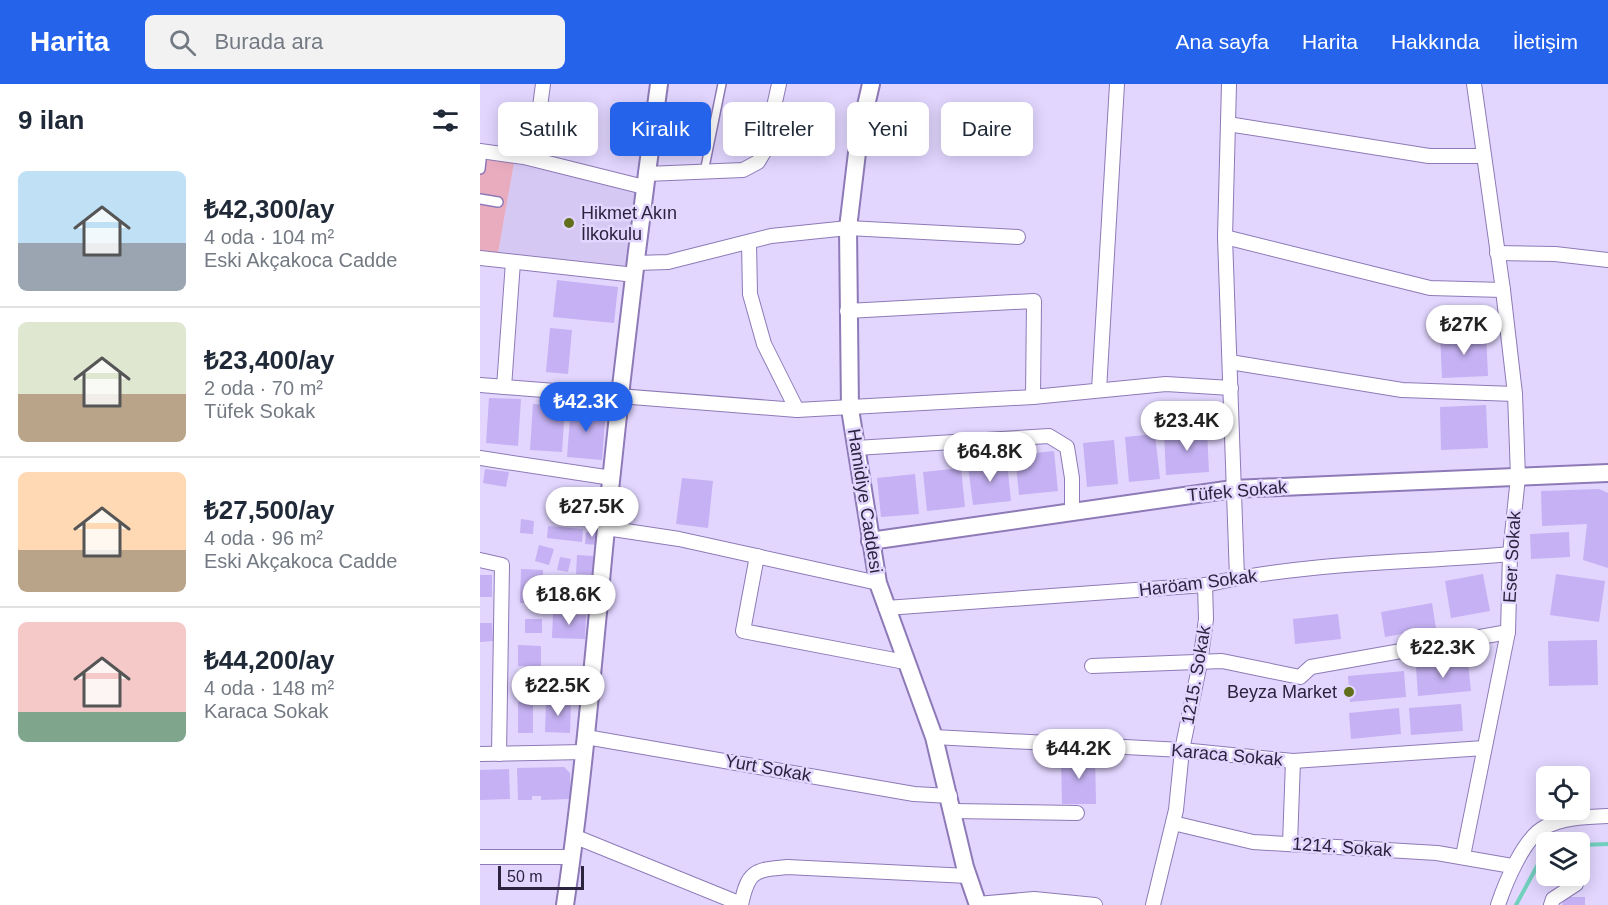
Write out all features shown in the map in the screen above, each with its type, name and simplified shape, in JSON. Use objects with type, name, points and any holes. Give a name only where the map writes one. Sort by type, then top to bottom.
[{"type":"street","points":[[533,159],[543,84]]},
{"type":"street","points":[[565,905],[576,837],[606,528],[645,181],[659,84]]},
{"type":"street","points":[[480,169],[481,151],[645,181],[705,172],[743,170],[758,162],[764,152],[779,84]]},
{"type":"street","name":"Hamidiye Caddesi","points":[[871,84],[859,136],[848,228],[847,312],[850,409],[878,583],[934,737],[977,904]]},
{"type":"street","points":[[1099,390],[1117,84]]},
{"type":"street","points":[[1229,84],[1225,237],[1237,578]]},
{"type":"street","name":"Eser Sokak","points":[[1463,856],[1508,632],[1510,554],[1518,477],[1515,394],[1474,84]]},
{"type":"street","points":[[1228,124],[1429,156],[1484,156]]},
{"type":"street","points":[[480,199],[498,202]]},
{"type":"street","points":[[480,258],[635,269],[771,236],[848,228],[1018,237]]},
{"type":"street","points":[[1225,237],[1430,288],[1503,290]]},
{"type":"street","points":[[749,243],[750,294],[765,344],[797,410]]},
{"type":"street","points":[[1497,253],[1555,254],[1608,260]]},
{"type":"street","points":[[504,387],[513,262]]},
{"type":"street","points":[[847,312],[1034,301],[1033,397]]},
{"type":"street","points":[[1230,362],[1402,390],[1515,394]]},
{"type":"street","points":[[480,385],[797,410],[850,409],[1033,397],[1166,384],[1232,388]]},
{"type":"street","points":[[856,448],[1049,436],[1067,447],[1072,478],[1072,511]]},
{"type":"street","points":[[480,458],[612,478]]},
{"type":"street","name":"Tüfek Sokak","points":[[870,541],[1233,489],[1608,473]]},
{"type":"street","points":[[606,528],[680,539],[878,583]]},
{"type":"street","name":"Haröam Sokak","points":[[886,608],[1205,585],[1237,578],[1510,554]]},
{"type":"street","points":[[757,556],[743,631],[905,662]]},
{"type":"street","points":[[480,560],[502,565],[499,754]]},
{"type":"street","name":"1215. Sokak","points":[[1153,905],[1173,823],[1182,750],[1200,663],[1206,619],[1205,585]]},
{"type":"street","points":[[1092,666],[1222,661],[1300,677],[1311,667],[1508,632]]},
{"type":"street","name":"Karaca Sokak","points":[[934,737],[1182,750],[1293,761],[1484,748]]},
{"type":"street","name":"Yurt Sokak","points":[[480,754],[585,745],[914,794],[951,804],[1077,813]]},
{"type":"street","points":[[1290,844],[1293,761]]},
{"type":"street","points":[[1498,905],[1512,866],[1542,828],[1572,818],[1608,816]]},
{"type":"street","name":"1214. Sokak","points":[[1173,823],[1253,842],[1463,856],[1512,866]]},
{"type":"street","points":[[576,837],[741,905],[746,882],[762,869],[787,867],[968,876]]},
{"type":"street","points":[[480,857],[572,857]]},
{"type":"street","points":[[1551,905],[1553,898],[1573,886]]},
{"type":"street","points":[[977,904],[1034,899],[1095,905]]},
{"type":"lane","points":[[705,172],[722,84]]},
{"type":"shaded area","points":[[480,158],[514,163],[498,253],[480,251]]},
{"type":"shaded area","name":"Hikmet Akın İlkokulu","points":[[514,163],[637,192],[629,268],[498,253]]},
{"type":"building","points":[[557,280],[618,287],[614,323],[553,317]]},
{"type":"building","points":[[550,328],[572,330],[568,374],[546,372]]},
{"type":"building","points":[[1486,333],[1488,376],[1442,378],[1440,335]]},
{"type":"building","points":[[489,398],[521,399],[518,446],[486,443]]},
{"type":"building","points":[[533,404],[565,406],[562,452],[530,450]]},
{"type":"building","points":[[571,405],[606,408],[602,460],[567,457]]},
{"type":"building","points":[[1486,405],[1488,448],[1441,450],[1440,407]]},
{"type":"building","points":[[1207,430],[1209,472],[1166,475],[1164,433]]},
{"type":"building","points":[[1155,434],[1160,479],[1129,482],[1125,437]]},
{"type":"building","points":[[1114,440],[1118,484],[1087,487],[1083,443]]},
{"type":"building","points":[[1054,451],[1058,491],[1019,495],[1015,455]]},
{"type":"building","points":[[1007,462],[1011,501],[973,505],[968,466]]},
{"type":"building","points":[[961,468],[965,507],[927,511],[923,472]]},
{"type":"building","points":[[485,469],[509,472],[506,487],[483,483]]},
{"type":"building","points":[[915,474],[919,514],[881,517],[877,478]]},
{"type":"building","points":[[682,478],[713,481],[708,528],[676,524]]},
{"type":"building","points":[[1599,489],[1608,493],[1608,568],[1583,560],[1587,524],[1542,526],[1541,491]]},
{"type":"building","points":[[521,519],[534,521],[533,534],[520,533]]},
{"type":"building","points":[[548,526],[583,529],[582,542],[547,538]]},
{"type":"building","points":[[586,532],[600,533],[599,545],[585,544]]},
{"type":"building","points":[[1569,532],[1570,557],[1531,559],[1530,534]]},
{"type":"building","points":[[539,545],[554,549],[549,565],[535,561]]},
{"type":"building","points":[[577,555],[594,556],[593,575],[576,574]]},
{"type":"building","points":[[560,557],[571,559],[568,572],[557,570]]},
{"type":"building","points":[[521,569],[543,570],[542,603],[520,603]]},
{"type":"building","points":[[1483,574],[1490,611],[1451,618],[1445,581]]},
{"type":"building","points":[[1556,574],[1605,581],[1599,622],[1550,615]]},
{"type":"building","points":[[480,575],[492,575],[492,597],[480,597]]},
{"type":"building","points":[[560,577],[587,577],[586,604],[560,604]]},
{"type":"building","points":[[1432,603],[1436,628],[1385,637],[1381,612]]},
{"type":"building","points":[[553,614],[586,615],[585,639],[552,638]]},
{"type":"building","points":[[1338,614],[1341,639],[1295,644],[1293,619]]},
{"type":"building","points":[[525,619],[542,619],[542,633],[525,633]]},
{"type":"building","points":[[480,623],[492,623],[493,641],[480,642]]},
{"type":"building","points":[[1597,640],[1598,685],[1549,686],[1548,641]]},
{"type":"building","points":[[518,645],[541,646],[541,667],[518,666]]},
{"type":"building","points":[[1468,662],[1471,691],[1418,696],[1416,667]]},
{"type":"building","points":[[1404,671],[1406,697],[1350,702],[1348,676]]},
{"type":"building","points":[[518,702],[533,702],[533,733],[518,733]]},
{"type":"building","points":[[546,702],[571,702],[570,733],[545,732]]},
{"type":"building","points":[[1461,704],[1463,731],[1411,735],[1409,708]]},
{"type":"building","points":[[1399,708],[1401,734],[1351,739],[1349,713]]},
{"type":"building","points":[[1095,755],[1096,804],[1062,804],[1061,756]]},
{"type":"building","points":[[564,767],[570,773],[571,799],[541,800],[541,796],[532,796],[532,800],[518,800],[517,768]]},
{"type":"building","points":[[509,769],[510,799],[480,800],[480,770]]},
{"type":"building","points":[[1565,897],[1585,897],[1585,905],[1562,905]]},
{"type":"waterway","points":[[1590,845],[1608,844]]},
{"type":"waterway","points":[[1516,905],[1536,868]]},
{"type":"place","name":"Hikmet Akın İlkokulu","points":[[569,223]]},
{"type":"place","name":"Beyza Market","points":[[1349,692]]}]
